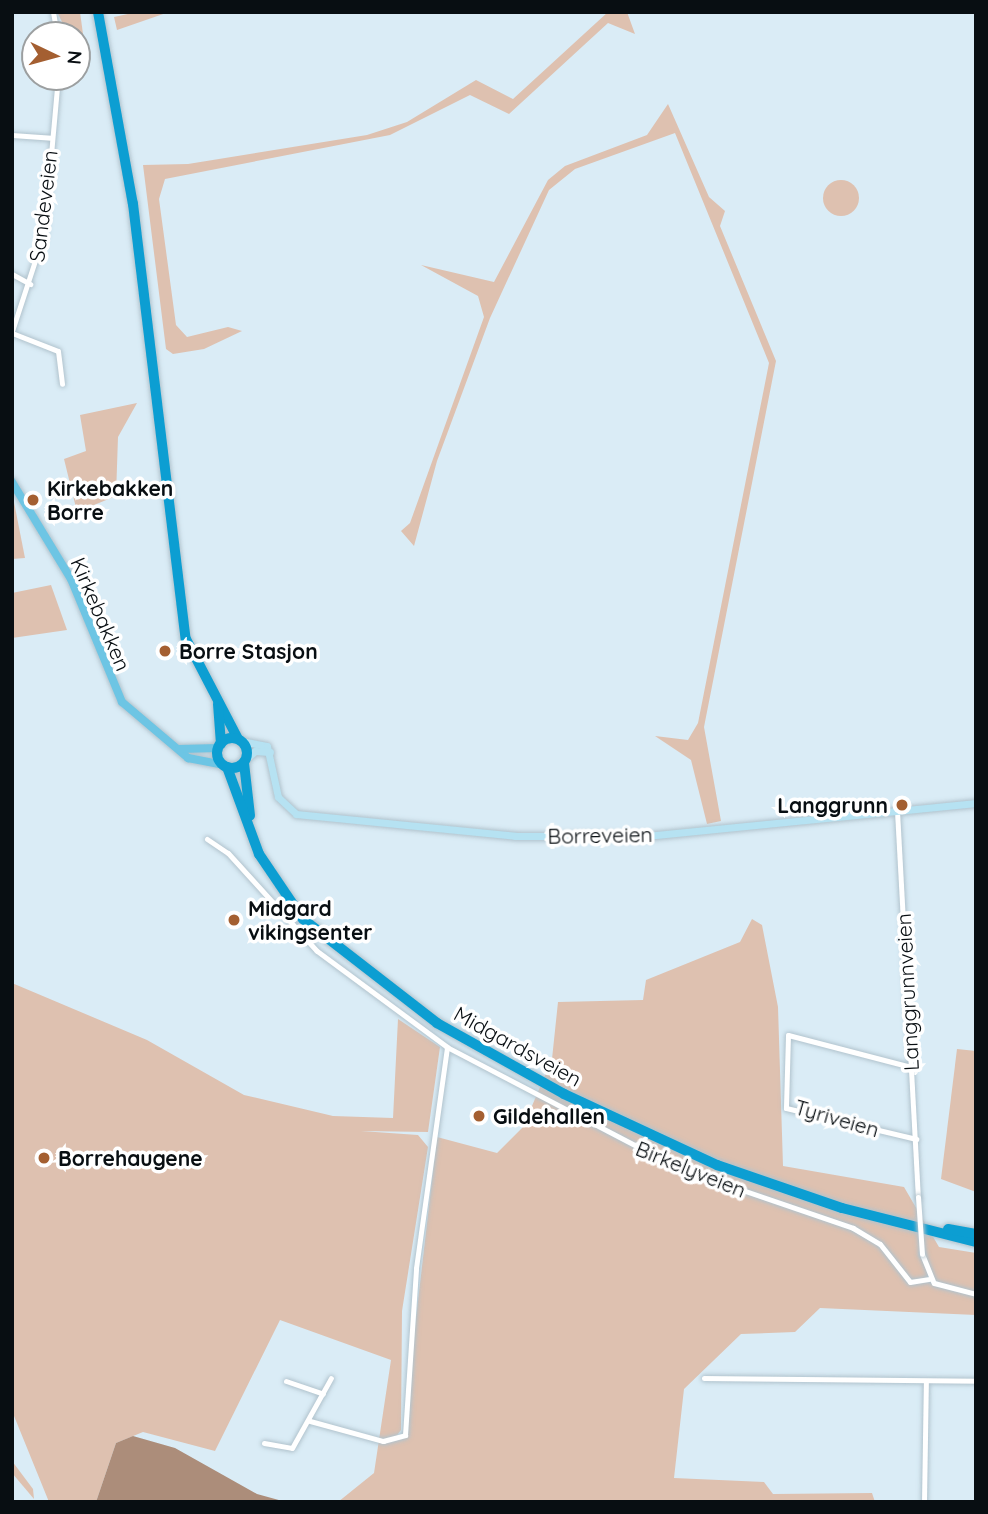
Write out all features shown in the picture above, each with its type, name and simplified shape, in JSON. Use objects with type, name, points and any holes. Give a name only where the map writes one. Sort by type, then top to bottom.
[{"type":"highway","name":"Midgardsveien","points":[[98,12],[133,204],[186,639],[239,740],[245,760],[245,796],[264,850],[337,950]]},
{"type":"highway","name":"Midgardsveien","points":[[216,696],[220,746],[225,766],[269,872],[303,919],[337,950],[438,1023],[564,1094],[756,1180],[976,1242]]},
{"type":"highway","points":[[220,746],[239,740]]},
{"type":"highway","points":[[225,766],[245,760]]},
{"type":"highway","name":"Midgardsveien","points":[[892,1220],[976,1234]]},
{"type":"main road","name":"Kirkebakken","points":[[12,482],[71,579],[114,689],[173,748],[225,766]]},
{"type":"main road","points":[[239,740],[261,743],[270,752]]},
{"type":"main road","points":[[173,748],[220,746]]},
{"type":"main road","points":[[245,760],[255,751],[270,752]]},
{"type":"main road","name":"Borreveien","points":[[270,752],[278,797],[296,814],[443,830],[621,837],[976,803]]},
{"type":"street","name":"Sandeveien","points":[[56,91],[44,233],[30,285],[12,332],[58,351],[62,384]]},
{"type":"street","points":[[12,135],[51,138]]},
{"type":"street","points":[[12,274],[30,285]]},
{"type":"street","name":"Langgrunnveien","points":[[897,811],[922,1254],[930,1279]]},
{"type":"street","name":"Birkelyveien","points":[[207,839],[228,853],[317,951],[447,1047],[678,1168],[861,1232],[880,1244],[910,1282],[930,1279]]},
{"type":"street","name":"Tyriveien","points":[[911,1067],[788,1035],[786,1108],[916,1139]]},
{"type":"street","points":[[310,1420],[383,1441],[405,1435],[416,1268],[447,1047]]},
{"type":"street","points":[[930,1279],[951,1293],[976,1294]]},
{"type":"street","points":[[264,1443],[292,1448],[331,1378]]},
{"type":"street","points":[[704,1378],[976,1381]]},
{"type":"street","points":[[286,1381],[323,1394]]},
{"type":"street","points":[[924,1502],[926,1381]]},
{"type":"shaded area","points":[[57,12],[80,12],[81,21],[62,21]]},
{"type":"shaded area","points":[[137,12],[169,12],[117,30],[114,17]]},
{"type":"shaded area","points":[[608,12],[627,12],[635,34],[608,23],[509,114],[470,95],[390,135],[165,179],[159,199],[176,325],[187,337],[228,327],[242,331],[204,349],[173,354],[166,349],[143,165],[188,164],[367,135],[407,122],[476,80],[513,99]]},
{"type":"shaded area","points":[[668,104],[709,197],[725,211],[720,226],[776,361],[704,727],[721,821],[707,824],[691,760],[655,736],[688,740],[698,723],[769,363],[675,133],[575,169],[549,190],[490,318],[437,461],[414,546],[401,531],[410,523],[484,317],[478,296],[421,265],[494,282],[548,180],[565,166],[647,135]]},
{"type":"shaded area","points":[[841,180],[854,185],[859,198],[854,211],[841,216],[828,211],[823,198],[828,185]]},
{"type":"shaded area","points":[[137,403],[118,437],[116,496],[77,512],[64,459],[86,451],[80,415]]},
{"type":"shaded area","points":[[12,499],[14,502],[25,558],[12,559]]},
{"type":"shaded area","points":[[51,585],[67,630],[12,638],[12,593]]},
{"type":"shaded area","points":[[752,919],[762,925],[778,1007],[783,1166],[904,1187],[939,1247],[976,1253],[976,1315],[820,1308],[795,1332],[741,1334],[684,1389],[674,1478],[764,1482],[773,1494],[872,1493],[875,1502],[338,1502],[374,1473],[391,1360],[280,1320],[215,1451],[143,1432],[116,1443],[96,1502],[49,1502],[12,1411],[12,983],[147,1040],[244,1095],[333,1116],[393,1118],[398,1019],[440,1047],[428,1132],[361,1131],[418,1135],[428,1147],[402,1311],[401,1430],[395,1438],[402,1439],[437,1137],[497,1153],[523,1127],[552,1059],[558,1002],[643,1000],[646,980],[740,942]]},
{"type":"shaded area","points":[[957,1049],[976,1051],[976,1192],[941,1179]]},
{"type":"shaded area","points":[[133,1436],[175,1448],[257,1494],[286,1502],[96,1502],[116,1443]]},
{"type":"shaded area","points":[[12,1461],[33,1489],[34,1499],[12,1473]]},
{"type":"place","name":"Kirkebakken Borre","points":[[33,500]]},
{"type":"place","name":"Borre Stasjon","points":[[165,651]]},
{"type":"place","name":"Langgrunn","points":[[902,805]]},
{"type":"place","name":"Midgard vikingsenter","points":[[234,920]]},
{"type":"place","name":"Gildehallen","points":[[479,1116]]},
{"type":"place","name":"Borrehaugene","points":[[44,1158]]}]
